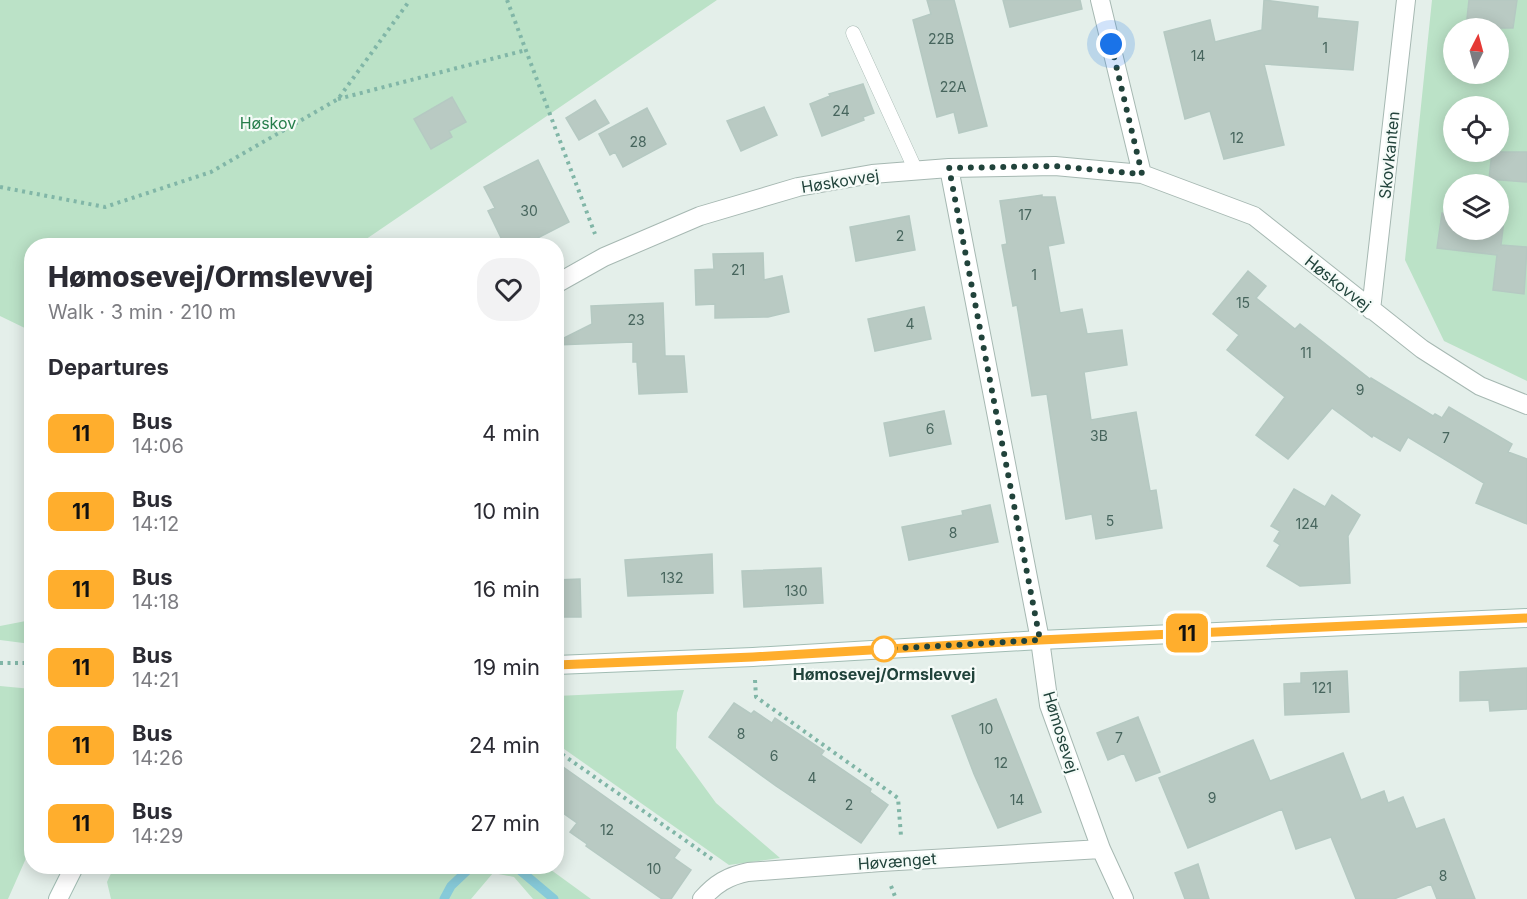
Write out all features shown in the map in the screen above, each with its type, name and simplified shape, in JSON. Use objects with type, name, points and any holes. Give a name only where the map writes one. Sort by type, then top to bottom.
[{"type":"street","points":[[1100,0],[1142,174]]},
{"type":"street","name":"Skovkanten","points":[[1371,310],[1406,0]]},
{"type":"street","name":"Høskovvej","points":[[564,280],[604,257],[700,216],[798,187],[873,174],[949,168],[1055,166],[1142,174],[1254,216],[1422,349],[1480,386],[1527,405]]},
{"type":"street","name":"Hømosevej","points":[[949,168],[1040,640],[1049,705],[1101,849],[1124,899]]},
{"type":"street","points":[[564,665],[1527,618]]},
{"type":"street","name":"Høvænget","points":[[702,899],[713,885],[734,875],[748,872],[1101,849]]},
{"type":"street","points":[[58,899],[70,874]]},
{"type":"lane","points":[[853,33],[916,171]]},
{"type":"path","points":[[338,99],[410,0]]},
{"type":"path","points":[[507,0],[604,257]]},
{"type":"path","points":[[0,187],[105,207],[211,172],[338,99],[526,50]]},
{"type":"path","points":[[753,657],[756,697],[898,798],[903,861]]},
{"type":"path","points":[[0,663],[24,663]]},
{"type":"path","points":[[564,756],[734,875]]},
{"type":"green space","name":"Høskov","points":[[0,0],[717,0],[368,238],[24,238],[24,328],[0,316]]},
{"type":"green space","points":[[1432,0],[1527,0],[1527,381],[1444,341],[1405,260]]},
{"type":"green space","points":[[24,621],[24,643],[0,640],[0,626]]},
{"type":"green space","points":[[0,686],[24,688],[24,863],[8,899],[0,899]]},
{"type":"green space","points":[[684,690],[677,713],[676,748],[716,803],[780,858],[729,865],[564,749],[564,696]]},
{"type":"green space","points":[[111,874],[492,874],[471,899],[111,899],[107,882]]},
{"type":"green space","points":[[498,874],[557,874],[591,899],[533,899],[514,877]]},
{"type":"building","points":[[927,0],[954,0],[987,126],[959,133],[954,112],[937,117],[913,20],[931,14]]},
{"type":"building","points":[[1003,0],[1080,0],[1082,9],[1010,27]]},
{"type":"building","points":[[1264,0],[1318,7],[1317,18],[1358,22],[1353,70],[1264,64],[1284,145],[1224,159],[1210,111],[1185,119],[1164,32],[1210,20],[1215,42],[1262,30]]},
{"type":"building","points":[[1469,0],[1517,0],[1513,28],[1509,28],[1509,18],[1467,18]]},
{"type":"building","points":[[863,84],[874,113],[863,117],[864,120],[822,136],[810,104],[830,96],[829,94]]},
{"type":"building","points":[[452,97],[466,122],[449,131],[452,137],[431,149],[414,119]]},
{"type":"building","points":[[595,100],[609,123],[579,140],[566,118]]},
{"type":"building","points":[[764,107],[777,135],[741,151],[727,121]]},
{"type":"building","points":[[647,108],[666,144],[623,167],[615,152],[610,155],[599,134]]},
{"type":"building","points":[[1509,152],[1527,152],[1527,182],[1509,181],[1509,174],[1490,174],[1491,162],[1509,162]]},
{"type":"building","points":[[538,160],[569,222],[538,238],[501,238],[488,211],[495,208],[484,187]]},
{"type":"building","points":[[1042,195],[1042,197],[1055,197],[1064,243],[1048,246],[1060,313],[1082,309],[1087,334],[1122,330],[1127,365],[1084,372],[1091,420],[1136,412],[1150,491],[1156,490],[1162,528],[1096,539],[1092,514],[1066,519],[1047,394],[1032,396],[1017,305],[1013,306],[1002,245],[1007,244],[1000,201]]},
{"type":"building","points":[[1442,213],[1443,240],[1502,240],[1501,245],[1527,247],[1524,294],[1493,290],[1497,255],[1437,248]]},
{"type":"building","points":[[909,216],[915,250],[856,261],[850,227]]},
{"type":"building","points":[[763,253],[764,280],[782,276],[789,312],[768,317],[715,318],[715,304],[696,305],[695,270],[714,269],[713,254]]},
{"type":"building","points":[[1248,271],[1266,286],[1256,298],[1295,329],[1300,324],[1370,379],[1433,416],[1435,414],[1442,418],[1449,407],[1512,444],[1508,452],[1527,459],[1527,524],[1476,503],[1484,483],[1408,437],[1400,451],[1373,435],[1372,437],[1332,408],[1288,459],[1256,435],[1285,397],[1227,350],[1239,335],[1213,314]]},
{"type":"building","points":[[663,303],[665,356],[684,356],[687,392],[639,394],[637,362],[633,362],[633,342],[564,345],[564,338],[592,324],[591,306]]},
{"type":"building","points":[[924,307],[931,339],[875,351],[868,319]]},
{"type":"building","points":[[944,411],[951,444],[890,456],[884,423]]},
{"type":"building","points":[[1294,489],[1325,507],[1332,495],[1360,515],[1348,536],[1350,583],[1300,586],[1267,566],[1280,545],[1274,541],[1280,531],[1271,526]]},
{"type":"building","points":[[990,505],[998,542],[909,560],[902,527],[963,515],[962,511]]},
{"type":"building","points":[[712,554],[713,593],[628,596],[625,560]]},
{"type":"building","points":[[821,568],[823,603],[744,607],[742,571]]},
{"type":"building","points":[[580,579],[581,617],[564,617],[564,580]]},
{"type":"building","points":[[1527,668],[1527,709],[1490,711],[1489,700],[1460,701],[1460,672]]},
{"type":"building","points":[[1347,671],[1349,712],[1285,715],[1284,684],[1301,683],[1301,673]]},
{"type":"building","points":[[996,699],[1041,812],[998,828],[952,716]]},
{"type":"building","points":[[734,703],[751,714],[754,711],[772,723],[775,718],[824,751],[821,755],[871,789],[870,792],[888,805],[861,843],[776,786],[709,737]]},
{"type":"building","points":[[1138,717],[1160,772],[1136,781],[1124,753],[1108,760],[1097,733]]},
{"type":"building","points":[[1253,740],[1270,781],[1343,753],[1361,800],[1384,791],[1388,803],[1403,797],[1416,829],[1444,819],[1475,899],[1437,899],[1431,884],[1394,899],[1356,899],[1331,837],[1296,849],[1282,809],[1188,848],[1159,778]]},
{"type":"building","points":[[564,768],[680,850],[674,858],[691,870],[671,899],[662,899],[586,846],[587,844],[570,832],[577,823],[564,814]]},
{"type":"building","points":[[1198,864],[1209,899],[1185,899],[1175,873]]},
{"type":"waterway","points":[[444,899],[451,886],[464,874]]},
{"type":"waterway","points":[[524,874],[554,899]]},
{"type":"bus line","name":"11","points":[[564,665],[1527,618]]},
{"type":"place","name":"Hømosevej/Ormslevvej","points":[[884,649]]},
{"type":"route","points":[[884,649],[1040,640],[949,168],[1055,166],[1142,174],[1111,44]]}]
